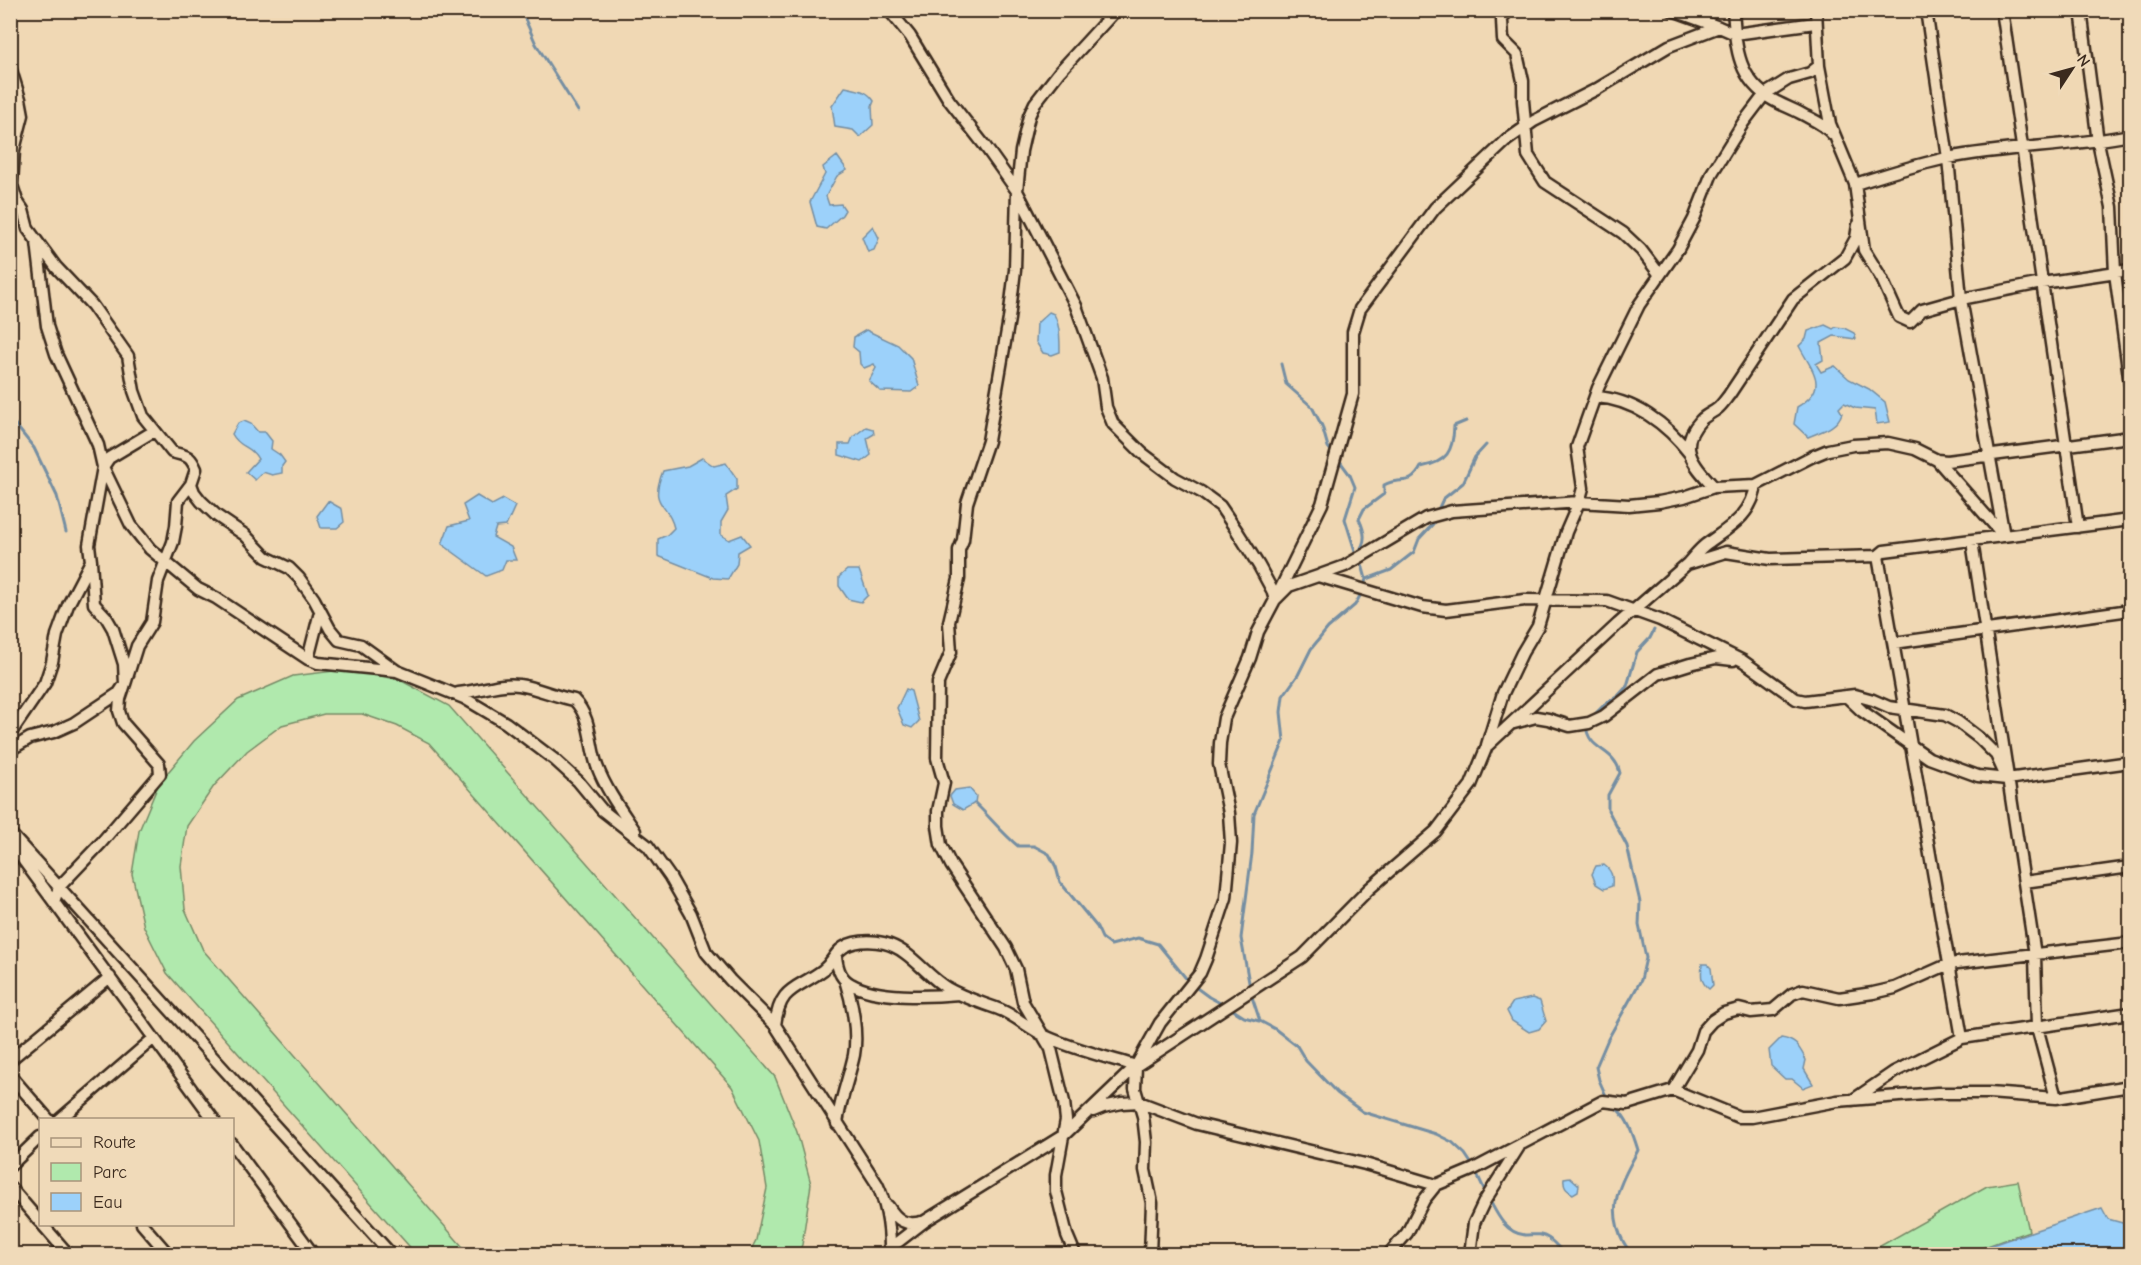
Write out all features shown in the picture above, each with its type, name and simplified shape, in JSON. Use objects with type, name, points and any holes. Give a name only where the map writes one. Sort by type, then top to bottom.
[{"type":"street","points":[[889,10],[910,36],[950,100],[1017,191],[1076,306],[1102,378],[1106,407],[1113,424],[1142,453],[1175,478],[1201,492],[1220,506],[1254,557],[1275,600]]},
{"type":"street","points":[[1075,1254],[1064,1226],[1056,1191],[1056,1175],[1066,1120],[1051,1049],[1023,1002],[1016,969],[1006,948],[951,865],[941,845],[938,811],[944,783],[938,758],[938,683],[951,652],[949,622],[959,579],[959,550],[963,540],[967,503],[988,441],[1009,319],[1015,270],[1017,191],[1021,151],[1029,116],[1035,104],[1060,71],[1116,10]]},
{"type":"street","points":[[1507,10],[1503,20],[1503,40],[1517,54],[1523,81],[1528,155],[1545,182],[1623,233],[1641,250],[1660,275]]},
{"type":"street","points":[[1672,10],[1735,34],[1815,23]]},
{"type":"street","points":[[1733,10],[1739,61],[1749,80],[1765,94],[1829,130],[1839,145]]},
{"type":"street","points":[[1816,10],[1819,66],[1830,124],[1855,184],[1864,250],[1899,317],[1910,322],[1922,310],[1961,299],[2130,270]]},
{"type":"street","points":[[1926,10],[1948,158],[1961,299],[2004,536]]},
{"type":"street","points":[[2002,10],[2078,527]]},
{"type":"street","points":[[2081,10],[2098,142],[2112,207],[2115,273],[2130,384]]},
{"type":"street","points":[[1150,1254],[1152,1203],[1144,1170],[1146,1142],[1135,1089],[1136,1066],[1160,1023],[1200,973],[1226,898],[1231,843],[1229,813],[1219,764],[1224,718],[1250,658],[1258,632],[1322,504],[1353,394],[1353,332],[1360,309],[1435,208],[1507,140],[1525,127],[1597,89],[1669,46],[1719,27]]},
{"type":"street","points":[[889,1251],[925,1221],[1064,1135],[1136,1066],[1302,957],[1369,890],[1436,831],[1471,785],[1487,746],[1503,693],[1538,626],[1548,599],[1566,532],[1579,502],[1582,488],[1577,447],[1595,397],[1639,305],[1678,249],[1694,219],[1712,173],[1730,142],[1765,94],[1789,79],[1810,73],[1819,66]]},
{"type":"street","points":[[10,67],[23,115],[14,150],[12,185],[28,229],[56,267],[92,305],[128,356],[134,391],[143,416],[172,452],[189,456],[196,469],[191,483],[178,501],[176,526],[156,589],[152,622],[137,646],[120,699],[119,711],[123,723],[159,764],[159,774],[101,843],[59,887],[54,902]]},
{"type":"street","points":[[1855,184],[1948,158],[2022,148],[2098,142],[2130,135]]},
{"type":"street","points":[[1690,455],[1688,441],[1702,418],[1719,407],[1729,395],[1793,299],[1845,258],[1856,238],[1860,219]]},
{"type":"street","points":[[37,242],[47,326],[56,354],[98,445],[103,467],[131,525],[150,549],[198,589],[216,598],[308,659],[318,663],[397,671]]},
{"type":"street","points":[[1595,397],[1608,398],[1622,403],[1661,422],[1676,436],[1699,470],[1714,487]]},
{"type":"street","points":[[10,750],[30,738],[54,732],[74,723],[95,707],[111,700],[125,684],[121,649],[106,617],[94,604],[90,537],[103,467],[110,458],[154,431]]},
{"type":"street","points":[[1275,600],[1289,586],[1345,566],[1426,518],[1452,511],[1579,502],[1629,505],[1659,502],[1714,487],[1756,484],[1828,450],[1853,446],[1888,443],[1915,449],[1937,460],[1947,461],[2130,437]]},
{"type":"street","points":[[1937,460],[2004,536]]},
{"type":"street","points":[[191,483],[201,501],[217,516],[245,535],[266,557],[278,561],[294,573],[339,640],[361,645],[397,671],[454,693],[506,723],[533,742],[578,781],[602,810],[648,846],[670,877],[691,914],[706,952],[724,974],[775,1025],[878,1184],[896,1218],[913,1224],[925,1221]]},
{"type":"street","points":[[1487,746],[1703,547],[1727,531],[1755,498],[1756,484]]},
{"type":"street","points":[[1687,564],[1725,552],[1770,559],[1878,556],[1884,551],[2130,520]]},
{"type":"street","points":[[1972,541],[2035,955],[2037,1027],[2056,1098]]},
{"type":"street","points":[[1878,556],[1962,1038]]},
{"type":"street","points":[[10,734],[45,683],[57,635],[68,605],[91,561]]},
{"type":"street","points":[[1318,576],[1422,607],[1446,610],[1484,604],[1548,599],[1607,601],[1634,610],[1743,661],[1796,699],[1804,701],[1855,695],[1889,707],[1945,715],[1958,722],[1996,755],[2007,778]]},
{"type":"street","points":[[1894,643],[2130,610]]},
{"type":"street","points":[[308,659],[320,612]]},
{"type":"street","points":[[1511,724],[1536,717],[1570,726],[1589,723],[1604,716],[1658,674],[1716,658],[1743,661]]},
{"type":"street","points":[[454,693],[473,692],[504,685],[519,685],[574,700],[581,706],[586,717],[596,763],[604,781],[638,837]]},
{"type":"street","points":[[1846,696],[1862,711],[1929,758],[1978,776],[2007,778],[2130,762]]},
{"type":"street","points":[[10,833],[391,1254]]},
{"type":"street","points":[[10,842],[213,1118]]},
{"type":"street","points":[[2024,882],[2130,867]]},
{"type":"street","points":[[775,1025],[777,1010],[783,997],[795,986],[833,962],[840,950],[851,943],[867,941],[885,943],[901,950],[936,980],[959,994],[1004,1011],[1044,1036],[1136,1066]]},
{"type":"street","points":[[1673,1090],[1697,1050],[1703,1031],[1724,1013],[1739,1009],[1751,1012],[1773,1010],[1792,994],[1803,990],[1839,998],[1873,993],[1894,988],[1949,964],[2130,943]]},
{"type":"street","points":[[836,956],[837,966],[845,980],[851,1007],[854,1053],[838,1111],[837,1124]]},
{"type":"street","points":[[10,1060],[110,977]]},
{"type":"street","points":[[845,980],[858,987],[897,995],[918,997],[959,994]]},
{"type":"street","points":[[1852,1100],[1894,1072],[1962,1038],[2130,1012]]},
{"type":"street","points":[[60,1118],[154,1038]]},
{"type":"street","points":[[10,1075],[48,1118]]},
{"type":"street","points":[[1389,1254],[1407,1233],[1424,1200],[1436,1185],[1474,1169],[1603,1101],[1627,1104],[1673,1090],[1739,1117],[1752,1117],[1852,1100],[1936,1093],[1989,1093],[2056,1098],[2130,1086]]},
{"type":"street","points":[[1085,1115],[1103,1107],[1139,1102],[1197,1124],[1365,1164],[1436,1185]]},
{"type":"street","points":[[10,1166],[39,1138]]},
{"type":"street","points":[[1470,1254],[1474,1223],[1484,1202],[1521,1143]]},
{"type":"street","points":[[234,1147],[313,1254]]},
{"type":"street","points":[[10,1188],[39,1221]]},
{"type":"street","points":[[885,1201],[890,1230],[889,1251]]},
{"type":"street","points":[[44,1226],[68,1254]]},
{"type":"street","points":[[144,1226],[168,1254]]},
{"type":"green space","points":[[350,669],[400,680],[449,706],[775,1077],[797,1132],[811,1184],[802,1245],[797,1254],[749,1254],[756,1240],[767,1188],[759,1141],[732,1087],[429,743],[397,726],[362,714],[324,714],[282,725],[247,751],[214,786],[187,826],[181,866],[185,909],[203,950],[469,1254],[416,1254],[167,973],[144,927],[132,874],[139,831],[159,783],[194,741],[238,700],[293,676]]},
{"type":"green space","points":[[2018,1181],[2029,1231],[1965,1254],[1866,1254],[1987,1186]]},
{"type":"water","points":[[845,87],[865,93],[874,101],[873,125],[860,137],[853,130],[835,127],[832,106]]},
{"type":"water","points":[[837,156],[847,170],[837,176],[826,196],[829,205],[841,204],[845,210],[826,229],[817,227],[810,202],[825,174],[823,167]]},
{"type":"water","points":[[873,226],[879,238],[874,250],[868,252],[862,237]]},
{"type":"water","points":[[1049,312],[1054,314],[1060,337],[1060,352],[1052,355],[1043,353],[1036,342],[1037,323]]},
{"type":"water","points":[[1825,325],[1833,329],[1844,328],[1854,333],[1856,339],[1834,336],[1821,343],[1823,360],[1816,364],[1821,372],[1835,366],[1849,379],[1869,389],[1885,402],[1890,422],[1877,424],[1875,410],[1855,408],[1844,403],[1839,408],[1842,413],[1840,418],[1824,431],[1808,437],[1794,424],[1797,407],[1807,400],[1816,386],[1816,379],[1799,346],[1806,339],[1808,331]]},
{"type":"water","points":[[866,330],[898,345],[911,358],[919,386],[911,392],[880,391],[869,381],[876,368],[874,364],[864,368],[860,364],[859,352],[853,347],[854,337]]},
{"type":"water","points":[[244,421],[251,424],[258,432],[265,432],[272,441],[271,449],[285,462],[282,466],[282,473],[272,475],[263,472],[255,480],[246,472],[258,459],[232,434],[238,423]]},
{"type":"water","points":[[866,427],[873,429],[874,434],[867,438],[871,455],[862,462],[839,455],[839,444],[850,444],[853,437]]},
{"type":"water","points":[[702,458],[714,466],[726,463],[737,479],[737,489],[726,496],[728,510],[721,522],[721,535],[729,540],[742,535],[750,545],[738,552],[737,564],[728,579],[713,578],[658,556],[658,539],[667,535],[674,528],[658,498],[663,471],[688,466]]},
{"type":"water","points":[[477,496],[492,505],[503,499],[515,506],[506,526],[496,527],[493,537],[511,547],[516,560],[506,560],[502,570],[486,576],[442,544],[449,526],[469,521],[463,505]]},
{"type":"water","points":[[328,501],[342,509],[344,522],[337,528],[321,528],[317,516]]},
{"type":"water","points":[[847,570],[859,570],[868,595],[861,602],[848,599],[839,586],[839,577]]},
{"type":"water","points":[[906,689],[911,691],[919,721],[912,728],[904,725],[897,708]]},
{"type":"water","points":[[969,788],[976,796],[975,803],[963,810],[953,804],[950,796],[955,790]]},
{"type":"water","points":[[1604,865],[1610,872],[1612,886],[1604,889],[1596,884],[1592,874],[1596,866]]},
{"type":"water","points":[[1702,964],[1707,964],[1711,968],[1713,985],[1709,989],[1701,974]]},
{"type":"water","points":[[1532,998],[1540,1001],[1546,1021],[1539,1029],[1529,1032],[1512,1021],[1507,1011],[1513,1002]]},
{"type":"water","points":[[1781,1038],[1794,1042],[1799,1048],[1806,1060],[1804,1069],[1813,1084],[1803,1088],[1792,1079],[1785,1079],[1771,1066],[1769,1050]]},
{"type":"water","points":[[1570,1177],[1579,1185],[1578,1191],[1573,1194],[1564,1184],[1564,1178]]},
{"type":"water","points":[[2102,1208],[2108,1219],[2130,1225],[2130,1254],[1965,1254]]},
{"type":"waterway","points":[[521,10],[536,44],[578,111]]},
{"type":"waterway","points":[[1281,364],[1286,384],[1312,407],[1322,426],[1328,447],[1333,453]]},
{"type":"waterway","points":[[10,418],[34,448],[57,496],[66,532]]},
{"type":"waterway","points":[[1358,553],[1364,540],[1364,532],[1359,519],[1364,509],[1384,494],[1384,485],[1409,480],[1417,474],[1421,467],[1443,459],[1450,449],[1454,426],[1466,421]]},
{"type":"waterway","points":[[1437,512],[1443,499],[1463,483],[1475,457],[1486,445]]},
{"type":"waterway","points":[[1339,460],[1350,475],[1355,487],[1345,519],[1356,554]]},
{"type":"waterway","points":[[1367,579],[1391,570],[1414,552],[1419,539],[1435,519]]},
{"type":"waterway","points":[[1361,561],[1366,579],[1364,586]]},
{"type":"waterway","points":[[1250,988],[1241,938],[1252,853],[1254,814],[1284,741],[1281,712],[1283,696],[1298,675],[1311,649],[1328,628],[1355,605],[1362,592]]},
{"type":"waterway","points":[[1591,718],[1627,686],[1637,652],[1654,630]]},
{"type":"waterway","points":[[1586,725],[1591,740],[1612,758],[1620,773],[1608,795],[1608,810],[1627,846],[1640,902],[1639,925],[1646,958],[1641,980],[1608,1039],[1596,1067],[1607,1098]]},
{"type":"waterway","points":[[975,803],[1018,846],[1034,846],[1049,854],[1060,882],[1097,927],[1102,938],[1111,945],[1138,938],[1158,944],[1189,982]]},
{"type":"waterway","points":[[1194,986],[1224,1005]]},
{"type":"waterway","points":[[1251,994],[1260,1021],[1297,1046],[1306,1061],[1337,1093],[1363,1112],[1436,1134],[1452,1142],[1465,1154],[1473,1166]]},
{"type":"waterway","points":[[1230,1008],[1244,1017],[1259,1021]]},
{"type":"waterway","points":[[1615,1107],[1627,1121],[1638,1150],[1618,1191],[1615,1212],[1623,1242],[1632,1254]]},
{"type":"waterway","points":[[1476,1172],[1486,1193]]},
{"type":"waterway","points":[[1489,1199],[1502,1222],[1512,1231],[1525,1235],[1545,1236],[1566,1254]]}]
